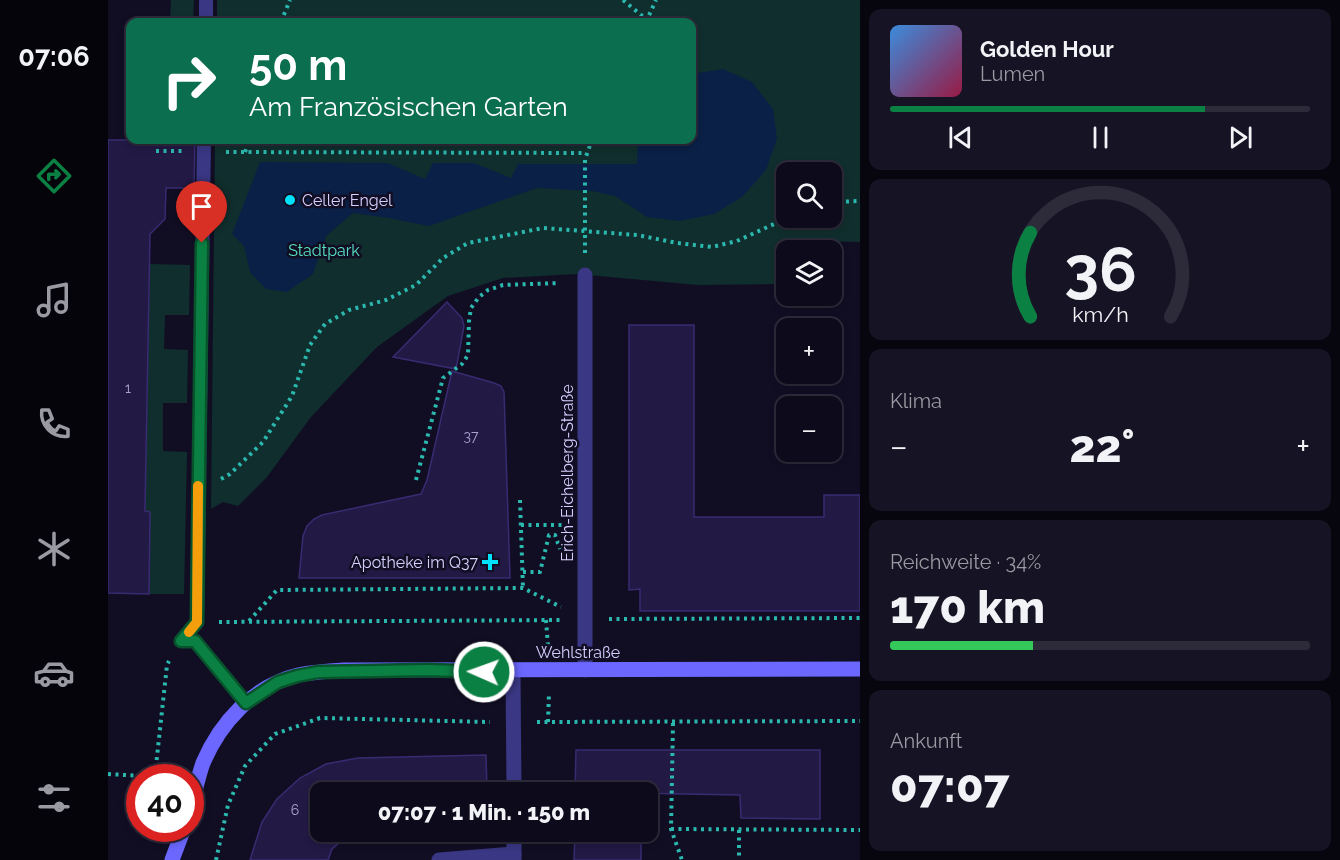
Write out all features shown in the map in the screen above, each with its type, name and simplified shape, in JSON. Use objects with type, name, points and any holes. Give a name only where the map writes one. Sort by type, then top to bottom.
[{"type":"street","name":"Erich-Eichelberg-Straße","points":[[585,278],[585,670]]},
{"type":"street","name":"Wehlstraße","points":[[203,764],[215,737],[232,715],[246,703],[278,682],[318,672],[860,669]]},
{"type":"street","points":[[513,671],[514,782]]},
{"type":"street","points":[[172,860],[179,842]]},
{"type":"street","points":[[439,860],[514,857]]},
{"type":"lane","points":[[206,0],[206,18]]},
{"type":"lane","points":[[181,641],[197,622],[203,145]]},
{"type":"lane","points":[[181,641],[195,641],[246,703]]},
{"type":"path","points":[[283,18],[290,0]]},
{"type":"path","points":[[623,0],[643,18]]},
{"type":"path","points":[[647,18],[656,0]]},
{"type":"path","points":[[245,152],[248,144]]},
{"type":"path","points":[[416,480],[443,378],[462,364],[468,355],[471,308],[479,297],[488,290],[503,285],[585,278],[585,159],[590,144]]},
{"type":"path","points":[[156,151],[203,145],[245,152],[586,153]]},
{"type":"path","points":[[842,202],[860,201]]},
{"type":"path","points":[[198,494],[230,474],[263,442],[292,396],[310,345],[325,324],[349,310],[386,300],[416,285],[443,258],[468,243],[543,228],[637,235],[712,247],[737,241],[776,223]]},
{"type":"path","points":[[520,500],[523,588]]},
{"type":"path","points":[[521,525],[568,525]]},
{"type":"path","points":[[523,572],[540,572],[549,535],[555,535],[561,553]]},
{"type":"path","points":[[248,622],[277,590],[523,588],[564,609]]},
{"type":"path","points":[[197,622],[860,618]]},
{"type":"path","points":[[158,764],[166,665],[181,641]]},
{"type":"path","points":[[216,860],[228,805],[245,766],[275,734],[320,718],[513,723],[860,721]]},
{"type":"path","points":[[673,723],[671,829],[682,860]]},
{"type":"path","points":[[108,774],[126,775]]},
{"type":"path","points":[[671,829],[860,830]]},
{"type":"path","points":[[739,830],[739,860]]},
{"type":"green space","points":[[171,0],[194,0],[193,18],[170,18]]},
{"type":"green space","name":"Stadtpark","points":[[217,0],[860,0],[860,242],[776,240],[776,284],[698,285],[577,274],[503,278],[448,296],[377,347],[311,417],[267,477],[238,506],[223,502],[211,509],[215,144],[696,144],[696,18],[217,18]]},
{"type":"green space","points":[[150,264],[190,265],[189,315],[165,315],[164,349],[188,350],[187,403],[163,403],[163,451],[187,452],[184,594],[149,594],[150,512],[145,511]]},
{"type":"water","points":[[723,69],[752,82],[773,109],[777,139],[766,170],[742,197],[714,214],[680,221],[647,217],[615,196],[592,191],[537,188],[429,226],[353,213],[326,236],[313,274],[287,292],[266,289],[250,272],[244,246],[232,234],[260,162],[388,163],[425,179],[433,163],[474,163],[511,178],[518,164],[637,164],[638,144],[696,144],[696,73]]},
{"type":"building","points":[[108,140],[126,140],[126,144],[195,144],[194,188],[166,188],[165,219],[150,234],[145,511],[150,512],[149,594],[108,593]]},
{"type":"building","points":[[447,302],[462,318],[464,326],[456,369],[393,357]]},
{"type":"building","points":[[629,325],[694,325],[694,517],[824,517],[824,495],[860,495],[860,611],[640,611],[640,589],[629,590]]},
{"type":"building","points":[[452,371],[494,383],[501,386],[504,392],[510,578],[299,578],[303,536],[307,526],[314,519],[322,515],[421,494],[427,480]]},
{"type":"building","points":[[576,750],[820,750],[820,819],[741,818],[740,795],[658,794],[658,782],[575,782]]},
{"type":"building","points":[[486,755],[487,782],[310,782],[310,842],[340,842],[332,849],[328,860],[250,860],[262,822],[277,799],[300,778],[326,764],[358,758]]},
{"type":"building","points":[[575,842],[641,842],[641,860],[574,860]]},
{"type":"slow traffic","points":[[189,632],[197,622],[198,486]]},
{"type":"place","name":"Celler Engel","points":[[290,200]]},
{"type":"place","name":"Apotheke im Q37","points":[[490,562]]},
{"type":"route","points":[[202,243],[197,622],[181,641],[195,641],[246,703],[278,682],[318,672],[428,670],[484,672]]}]
